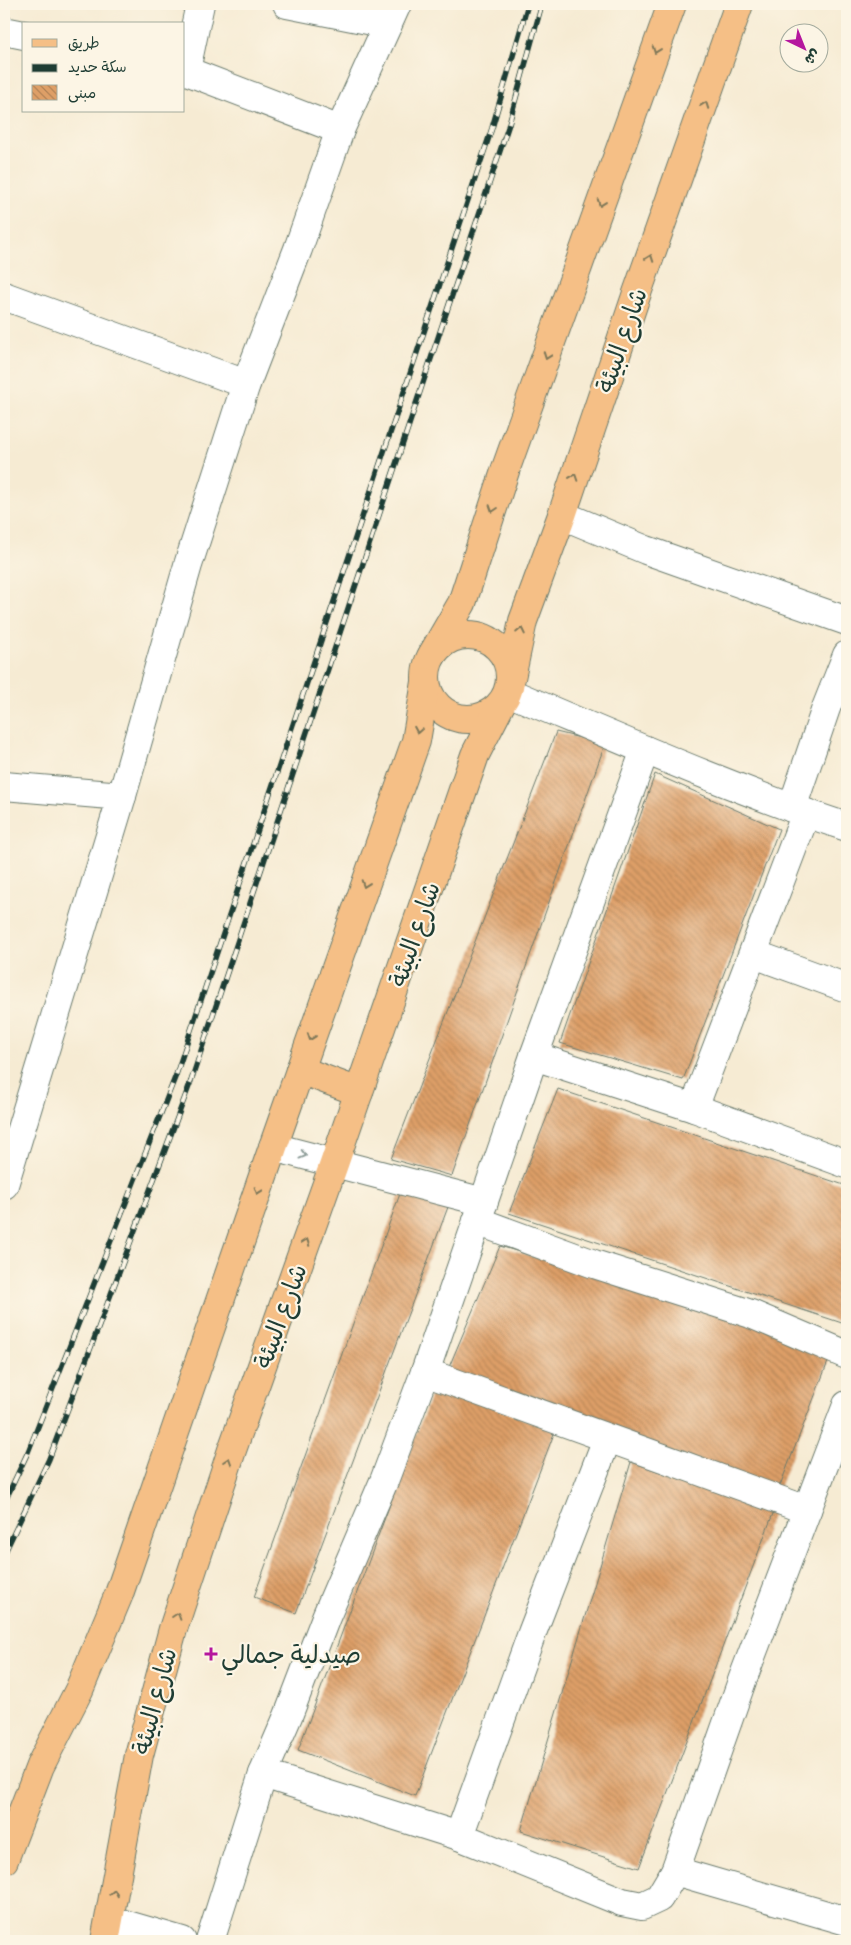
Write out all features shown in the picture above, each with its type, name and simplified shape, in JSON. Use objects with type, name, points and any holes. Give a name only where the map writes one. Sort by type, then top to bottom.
[{"type":"main road","points":[[4,1860],[40,1766],[79,1690],[120,1594],[273,1147],[416,741],[427,667],[462,603],[506,468],[672,4]]},
{"type":"main road","name":"شارع البيئة","points":[[107,1931],[139,1755],[173,1629],[232,1450],[334,1164],[475,755],[507,692],[523,621],[562,515],[636,296],[740,4]]},
{"type":"main road","points":[[426,682],[430,696],[438,707],[450,716],[463,720],[477,719],[490,714],[507,692],[509,665],[503,652],[480,636],[467,635],[453,638],[441,645],[432,655]]},
{"type":"main road","points":[[300,1070],[359,1092]]},
{"type":"street","points":[[200,4],[185,70],[340,130]]},
{"type":"street","points":[[4,1185],[12,1134],[122,796],[188,565],[246,384],[298,249],[340,130],[392,14],[287,4]]},
{"type":"street","points":[[4,31],[22,35]]},
{"type":"street","points":[[4,296],[246,384]]},
{"type":"street","points":[[562,515],[646,550],[847,621]]},
{"type":"street","points":[[694,1108],[754,954],[799,811],[826,708],[847,655]]},
{"type":"street","points":[[507,692],[799,811],[847,827]]},
{"type":"street","points":[[210,1941],[263,1774],[288,1716],[326,1617],[384,1481],[425,1372],[534,1056],[646,750]]},
{"type":"street","points":[[4,786],[122,796]]},
{"type":"street","points":[[754,954],[847,988]]},
{"type":"street","points":[[534,1056],[694,1108],[847,1164]]},
{"type":"street","points":[[273,1147],[334,1164],[480,1212],[594,1264],[751,1314],[847,1355]]},
{"type":"street","points":[[425,1372],[807,1510]]},
{"type":"street","points":[[263,1774],[459,1836],[622,1902],[642,1906],[659,1898],[675,1871],[743,1678],[847,1405]]},
{"type":"street","points":[[459,1836],[532,1634],[607,1439]]},
{"type":"street","points":[[675,1871],[847,1921]]},
{"type":"street","points":[[107,1931],[182,1941]]},
{"type":"building","points":[[556,732],[605,744],[452,1176],[391,1159]]},
{"type":"building","points":[[655,774],[779,829],[683,1080],[560,1043]]},
{"type":"building","points":[[558,1089],[847,1186],[847,1319],[845,1324],[509,1213]]},
{"type":"building","points":[[401,1191],[448,1207],[296,1613],[254,1597]]},
{"type":"building","points":[[500,1246],[833,1349],[779,1488],[444,1379]]},
{"type":"building","points":[[435,1384],[555,1431],[415,1796],[298,1750]]},
{"type":"building","points":[[631,1462],[774,1511],[639,1868],[521,1831]]},
{"type":"railway","points":[[4,1503],[28,1452],[176,1075],[492,128],[528,4]]},
{"type":"railway","points":[[4,1554],[49,1459],[191,1081],[508,127],[542,4]]},
{"type":"place","name":"صيدلية جمالي","points":[[211,1654]]}]
